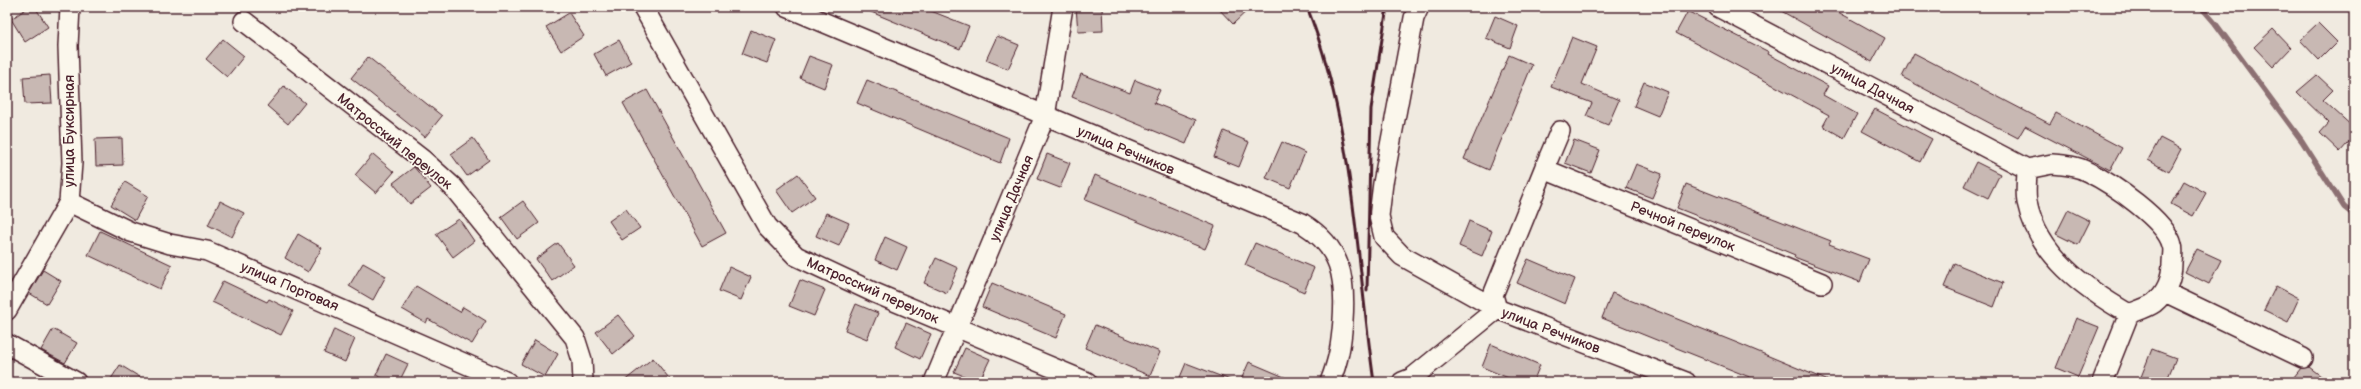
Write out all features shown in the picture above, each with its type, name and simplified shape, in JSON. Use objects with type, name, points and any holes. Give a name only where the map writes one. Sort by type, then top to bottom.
[{"type":"street","name":"улица Буксирная","points":[[7,310],[69,202],[72,163],[68,46],[70,7]]},
{"type":"street","name":"Матросский переулок","points":[[642,7],[767,226],[796,256],[875,293],[1088,382]]},
{"type":"street","name":"улица Речников","points":[[787,7],[1302,223],[1319,234],[1338,261],[1345,291],[1340,358],[1330,382]]},
{"type":"street","name":"улица Дачная","points":[[934,382],[1045,116],[1063,7]]},
{"type":"street","points":[[1419,7],[1414,18],[1398,97],[1379,216],[1384,237],[1402,256],[1497,308]]},
{"type":"street","name":"улица Дачная","points":[[1718,7],[2027,169]]},
{"type":"street","name":"Матросский переулок","points":[[244,22],[423,160],[453,187],[575,338],[582,360],[583,382]]},
{"type":"street","points":[[1497,308],[1492,296],[1560,131]]},
{"type":"street","points":[[2102,382],[2128,314],[2153,304],[2165,292],[2172,273],[2172,244],[2160,226],[2134,201],[2107,182],[2087,171],[2070,166],[2052,164],[2027,169],[2026,201],[2036,230],[2059,263],[2098,296],[2128,314]]},
{"type":"street","name":"Речной переулок","points":[[1544,170],[1822,283]]},
{"type":"street","name":"улица Портовая","points":[[69,202],[132,232],[170,244],[207,251],[507,382]]},
{"type":"street","points":[[2165,292],[2302,358]]},
{"type":"street","name":"улица Речников","points":[[1410,381],[1497,308],[1686,382]]},
{"type":"street","points":[[7,344],[76,382]]},
{"type":"building","points":[[29,7],[35,7],[48,27],[25,42],[11,19]]},
{"type":"building","points":[[859,7],[921,7],[969,26],[960,49]]},
{"type":"building","points":[[1076,7],[1102,7],[1103,31],[1078,32]]},
{"type":"building","points":[[1217,7],[1251,7],[1233,24]]},
{"type":"building","points":[[1774,7],[1829,7],[1885,38],[1872,62]]},
{"type":"building","points":[[1688,11],[1769,52],[1768,54],[1828,86],[1823,95],[1857,114],[1844,138],[1823,126],[1829,115],[1676,33]]},
{"type":"building","points":[[569,13],[584,36],[561,51],[546,27]]},
{"type":"building","points":[[1495,16],[1518,26],[1510,48],[1486,38]]},
{"type":"building","points":[[2318,23],[2337,42],[2319,60],[2300,40]]},
{"type":"building","points":[[2273,29],[2291,48],[2273,67],[2254,47]]},
{"type":"building","points":[[751,30],[776,40],[767,63],[742,54]]},
{"type":"building","points":[[997,36],[1019,45],[1008,69],[986,60]]},
{"type":"building","points":[[1572,37],[1597,47],[1582,84],[1619,100],[1608,125],[1586,116],[1592,103],[1551,87]]},
{"type":"building","points":[[223,39],[244,56],[227,77],[206,59]]},
{"type":"building","points":[[619,40],[631,62],[606,76],[594,54]]},
{"type":"building","points":[[1914,53],[2050,124],[2056,113],[2122,148],[2110,170],[2025,126],[2018,138],[1902,77]]},
{"type":"building","points":[[1509,55],[1532,65],[1489,170],[1464,159]]},
{"type":"building","points":[[809,56],[833,65],[824,88],[800,78]]},
{"type":"building","points":[[368,57],[442,116],[425,137],[351,78]]},
{"type":"building","points":[[1081,74],[1130,93],[1135,80],[1160,90],[1154,103],[1196,120],[1186,144],[1072,97]]},
{"type":"building","points":[[50,75],[52,103],[25,104],[23,77]]},
{"type":"building","points":[[2317,75],[2333,90],[2323,100],[2354,128],[2354,136],[2340,152],[2320,133],[2329,123],[2297,92]]},
{"type":"building","points":[[867,80],[1009,138],[1000,163],[857,103]]},
{"type":"building","points":[[1644,82],[1668,92],[1658,116],[1634,106]]},
{"type":"building","points":[[284,86],[305,103],[288,124],[267,106]]},
{"type":"building","points":[[647,90],[726,233],[702,246],[623,103]]},
{"type":"building","points":[[1875,109],[1932,139],[1920,162],[1862,131]]},
{"type":"building","points":[[1224,131],[1249,142],[1239,167],[1214,157]]},
{"type":"building","points":[[122,138],[123,165],[96,166],[95,139]]},
{"type":"building","points":[[473,138],[489,160],[467,176],[451,154]]},
{"type":"building","points":[[2160,138],[2181,149],[2169,172],[2148,160]]},
{"type":"building","points":[[1574,140],[1600,150],[1591,173],[1565,163]]},
{"type":"building","points":[[1282,142],[1305,153],[1290,188],[1266,178]]},
{"type":"building","points":[[373,154],[394,172],[376,193],[355,175]]},
{"type":"building","points":[[1047,154],[1070,163],[1060,188],[1037,179]]},
{"type":"building","points":[[1976,162],[2000,174],[1988,198],[1964,186]]},
{"type":"building","points":[[1636,164],[1662,174],[1652,198],[1626,188]]},
{"type":"building","points":[[414,167],[431,188],[410,204],[393,183]]},
{"type":"building","points":[[798,174],[815,197],[792,213],[776,190]]},
{"type":"building","points":[[1095,175],[1215,226],[1205,249],[1085,200]]},
{"type":"building","points":[[2184,181],[2206,193],[2193,216],[2171,204]]},
{"type":"building","points":[[125,182],[148,196],[135,220],[111,205]]},
{"type":"building","points":[[1686,184],[1831,241],[1829,244],[1869,259],[1860,282],[1794,257],[1795,255],[1677,208]]},
{"type":"building","points":[[220,201],[244,213],[232,237],[208,225]]},
{"type":"building","points":[[523,201],[539,223],[517,239],[501,217]]},
{"type":"building","points":[[626,209],[640,228],[622,240],[609,221]]},
{"type":"building","points":[[2068,210],[2090,221],[2078,245],[2056,234]]},
{"type":"building","points":[[826,213],[849,223],[839,246],[816,236]]},
{"type":"building","points":[[459,219],[474,241],[453,257],[436,234]]},
{"type":"building","points":[[1469,221],[1492,231],[1482,256],[1459,246]]},
{"type":"building","points":[[100,231],[172,265],[160,289],[88,255]]},
{"type":"building","points":[[298,234],[322,248],[308,272],[285,258]]},
{"type":"building","points":[[885,237],[907,247],[897,270],[875,260]]},
{"type":"building","points":[[558,243],[574,265],[552,281],[536,259]]},
{"type":"building","points":[[1255,243],[1314,268],[1304,292],[1245,265]]},
{"type":"building","points":[[2197,249],[2221,260],[2209,284],[2185,272]]},
{"type":"building","points":[[936,258],[958,268],[947,293],[924,283]]},
{"type":"building","points":[[1528,259],[1575,279],[1565,304],[1517,283]]},
{"type":"building","points":[[363,263],[386,276],[373,300],[349,286]]},
{"type":"building","points":[[1954,263],[2003,283],[1994,307],[1944,287]]},
{"type":"building","points":[[729,267],[751,277],[741,300],[719,291]]},
{"type":"building","points":[[43,270],[61,281],[47,304],[29,293]]},
{"type":"building","points":[[800,280],[825,290],[814,316],[789,306]]},
{"type":"building","points":[[223,281],[267,302],[269,299],[293,311],[281,335],[212,302]]},
{"type":"building","points":[[992,283],[1066,314],[1056,338],[982,307]]},
{"type":"building","points":[[416,286],[460,312],[463,307],[486,321],[472,344],[428,319],[426,323],[402,309]]},
{"type":"building","points":[[2276,286],[2299,298],[2288,322],[2264,310]]},
{"type":"building","points":[[1612,293],[1831,382],[1762,382],[1602,318]]},
{"type":"building","points":[[856,304],[878,313],[867,339],[845,330]]},
{"type":"building","points":[[618,315],[635,336],[613,354],[596,332]]},
{"type":"building","points":[[2076,318],[2099,327],[2078,377],[2056,368]]},
{"type":"building","points":[[906,323],[931,334],[920,359],[895,347]]},
{"type":"building","points":[[1095,325],[1160,352],[1150,376],[1085,348]]},
{"type":"building","points":[[53,329],[77,343],[65,363],[41,350]]},
{"type":"building","points":[[334,329],[355,339],[345,362],[324,353]]},
{"type":"building","points":[[535,340],[558,354],[545,377],[521,364]]},
{"type":"building","points":[[1491,344],[1540,365],[1533,382],[1518,382],[1482,367]]},
{"type":"building","points":[[965,348],[990,359],[979,382],[954,372]]},
{"type":"building","points":[[2152,349],[2176,358],[2166,382],[2139,382]]},
{"type":"building","points":[[386,354],[408,364],[399,382],[390,382],[376,375]]},
{"type":"building","points":[[653,358],[672,382],[623,382]]},
{"type":"building","points":[[1249,362],[1296,382],[1240,382]]},
{"type":"building","points":[[1186,363],[1233,381],[1233,382],[1178,382]]},
{"type":"building","points":[[120,365],[148,382],[109,382]]},
{"type":"building","points":[[2309,367],[2329,382],[2290,382],[2301,368]]},
{"type":"waterway","points":[[2201,7],[2215,23],[2302,141],[2344,207],[2354,215]]},
{"type":"railway","points":[[1307,7],[1323,52],[1335,98],[1344,145],[1374,382]]},
{"type":"railway","points":[[1367,290],[1371,109],[1387,7]]}]
